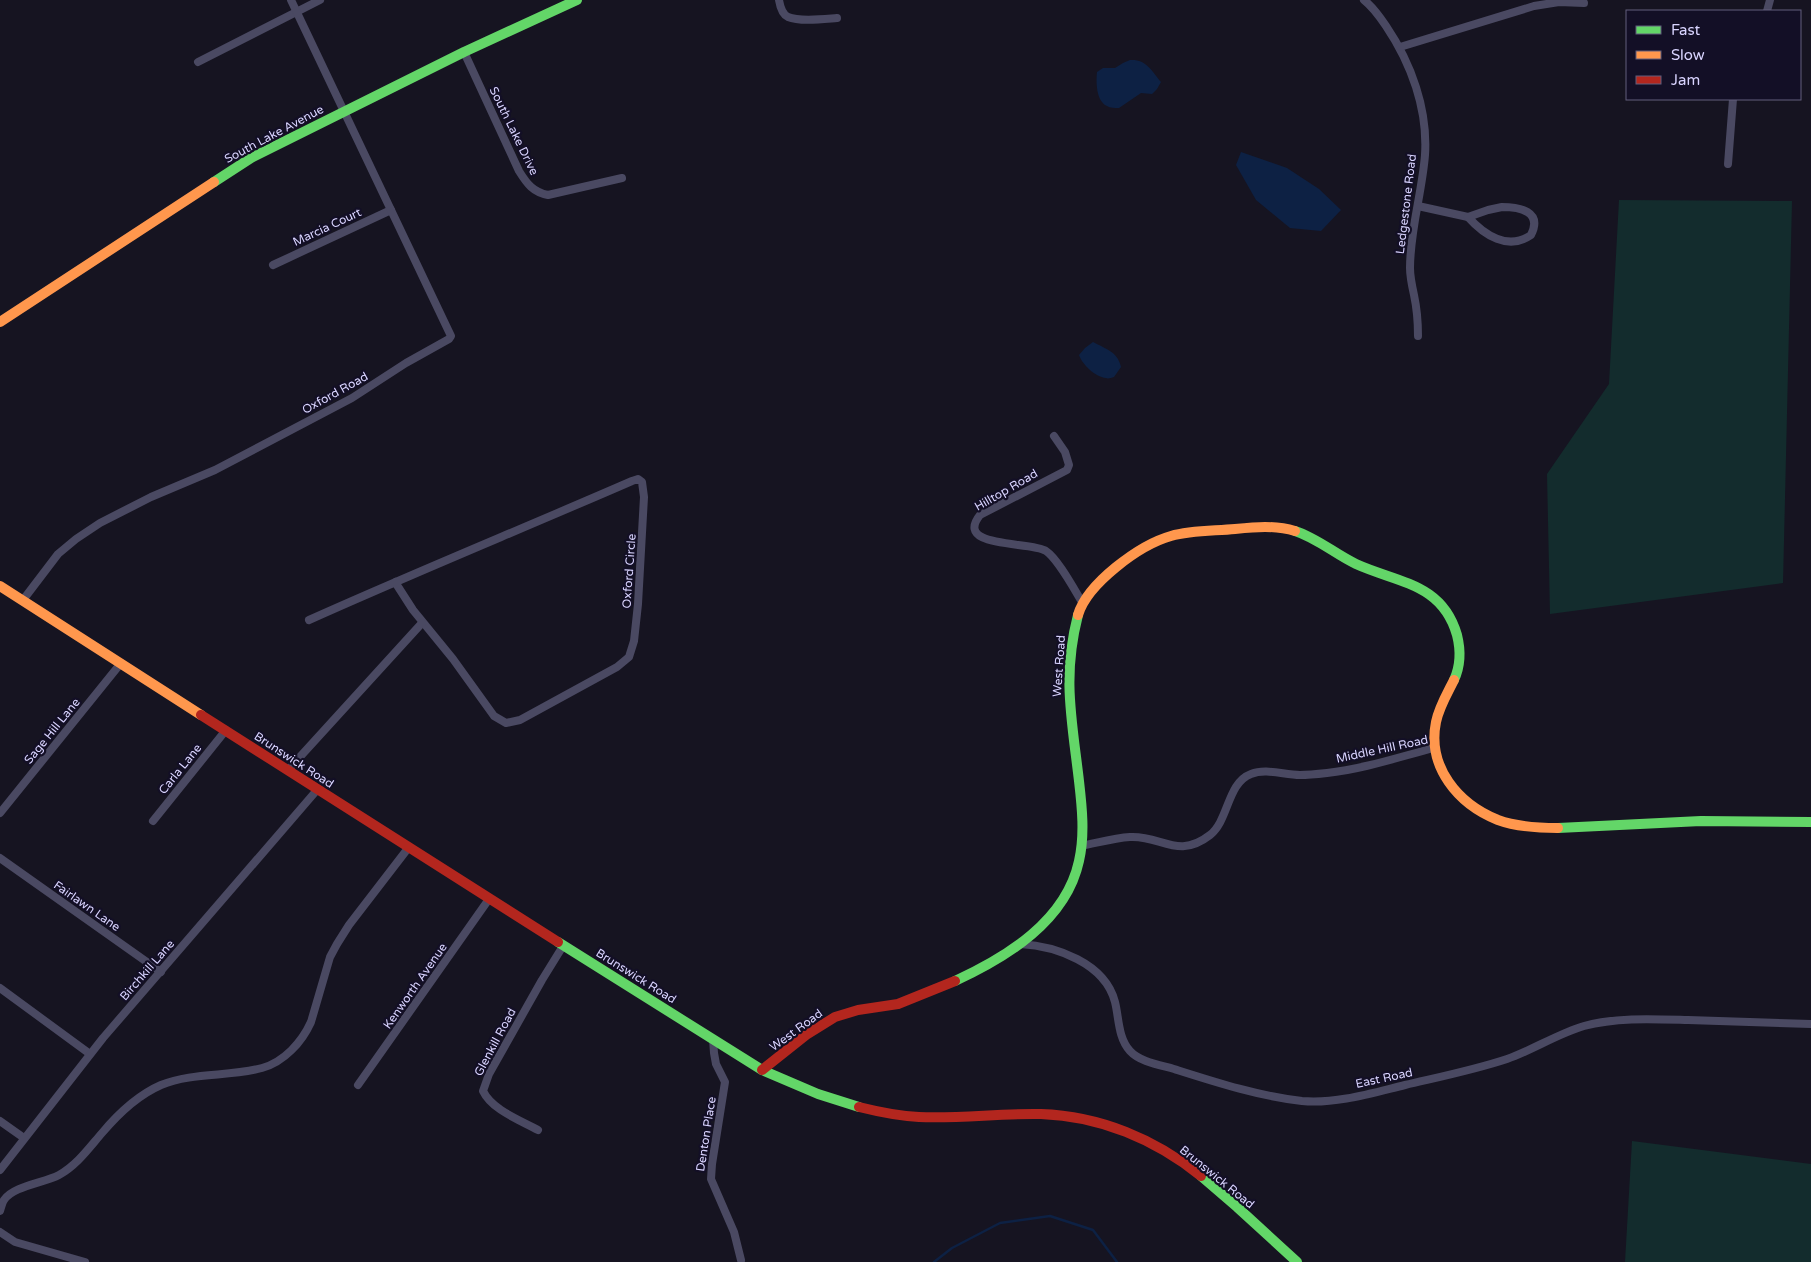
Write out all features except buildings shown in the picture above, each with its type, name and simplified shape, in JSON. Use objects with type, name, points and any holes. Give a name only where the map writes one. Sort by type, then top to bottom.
[{"type":"street","name":"Oxford Road","points":[[23,600],[58,554],[100,523],[215,470],[352,398],[451,336],[291,0]]},
{"type":"street","points":[[198,62],[320,0]]},
{"type":"street","name":"South Lake Avenue","points":[[0,322],[251,158],[464,52],[577,0]]},
{"type":"street","points":[[779,0],[784,13],[788,17],[798,19],[837,18]]},
{"type":"street","name":"Ledgestone Road","points":[[1364,0],[1378,14],[1400,47],[1413,76],[1423,122],[1425,154],[1412,240],[1410,270],[1418,318],[1418,336]]},
{"type":"street","points":[[1400,47],[1534,6],[1559,2],[1584,3]]},
{"type":"street","name":"South Lake Drive","points":[[464,52],[519,171],[526,183],[537,193],[548,194],[622,178]]},
{"type":"street","points":[[1728,164],[1733,100]]},
{"type":"street","points":[[1418,206],[1468,217],[1493,238],[1506,242],[1526,238],[1531,235],[1534,227],[1530,214],[1520,208],[1502,207],[1468,217]]},
{"type":"street","name":"Marcia Court","points":[[273,265],[391,210]]},
{"type":"street","name":"Hilltop Road","points":[[1054,436],[1065,452],[1069,465],[1067,470],[980,515],[976,521],[975,530],[978,536],[986,540],[1030,545],[1045,549],[1052,556],[1082,602]]},
{"type":"street","name":"Oxford Circle","points":[[309,620],[395,582],[632,481],[638,479],[644,486],[638,604],[634,641],[629,656],[618,667],[520,720],[506,723],[494,716],[433,633],[422,623],[395,582]]},
{"type":"street","name":"West Road","points":[[762,1070],[796,1043],[834,1017],[856,1009],[899,1004],[929,993],[983,966],[1020,944],[1044,924],[1062,903],[1077,866],[1082,846],[1083,815],[1073,740],[1068,678],[1070,651],[1077,619],[1082,602],[1087,594],[1131,555],[1145,547],[1170,536],[1199,532],[1272,527],[1289,529],[1306,535],[1363,567],[1386,573],[1424,590],[1433,597],[1449,618],[1457,636],[1460,656],[1459,665],[1438,711],[1434,728],[1434,748]]},
{"type":"street","name":"Brunswick Road","points":[[0,586],[489,899],[762,1070],[800,1088],[834,1100],[916,1117],[956,1118],[1030,1114],[1063,1116],[1126,1132],[1175,1157],[1207,1182],[1297,1262]]},
{"type":"street","points":[[288,770],[422,623]]},
{"type":"street","name":"Sage Hill Lane","points":[[0,812],[121,663]]},
{"type":"street","name":"Carla Lane","points":[[153,821],[226,730]]},
{"type":"street","name":"Middle Hill Road","points":[[1082,846],[1130,837],[1141,838],[1160,844],[1182,847],[1191,846],[1217,828],[1232,794],[1241,780],[1249,774],[1259,771],[1300,775],[1327,773],[1434,748],[1437,762],[1444,776],[1467,803],[1481,812],[1510,824],[1552,829],[1738,819],[1811,822]]},
{"type":"street","name":"Birchkill Lane","points":[[0,1170],[90,1054],[318,790]]},
{"type":"street","points":[[0,1211],[3,1200],[14,1192],[59,1175],[81,1158],[115,1118],[137,1099],[150,1091],[162,1085],[188,1078],[262,1068],[286,1054],[298,1044],[311,1022],[330,957],[337,944],[349,925],[409,847]]},
{"type":"street","name":"Fairlawn Lane","points":[[0,858],[161,972]]},
{"type":"street","name":"Kenworth Avenue","points":[[358,1084],[489,899]]},
{"type":"street","name":"East Road","points":[[1020,944],[1034,945],[1053,950],[1079,960],[1095,970],[1105,981],[1113,995],[1122,1040],[1135,1055],[1150,1062],[1212,1081],[1276,1097],[1304,1101],[1326,1101],[1369,1094],[1460,1072],[1508,1058],[1583,1026],[1614,1021],[1658,1020],[1811,1024]]},
{"type":"street","name":"Glenkill Road","points":[[538,1130],[499,1108],[485,1095],[483,1090],[489,1074],[542,980],[564,946]]},
{"type":"street","points":[[0,988],[90,1054]]},
{"type":"street","name":"Denton Place","points":[[713,1039],[715,1058],[725,1082],[711,1179],[734,1232],[741,1260]]},
{"type":"street","points":[[0,1121],[24,1138]]},
{"type":"street","points":[[0,1232],[15,1242],[84,1262]]},
{"type":"green space","points":[[1619,200],[1792,201],[1783,583],[1550,614],[1547,474],[1609,384]]},
{"type":"green space","points":[[1632,1141],[1811,1164],[1811,1262],[1625,1262]]},
{"type":"water","points":[[1130,60],[1144,63],[1161,82],[1152,94],[1141,93],[1119,108],[1108,107],[1103,104],[1099,96],[1097,72],[1103,68],[1115,68]]},
{"type":"water","points":[[1241,152],[1287,168],[1319,189],[1341,210],[1321,231],[1290,228],[1256,200],[1236,165]]},
{"type":"water","points":[[1093,342],[1114,354],[1117,358],[1121,367],[1114,377],[1108,378],[1098,375],[1090,370],[1081,359],[1079,355]]},
{"type":"waterway","points":[[934,1262],[952,1248],[1000,1223],[1050,1216],[1093,1230],[1117,1262]]},
{"type":"traffic: fast","points":[[214,182],[251,158],[464,52],[577,0]]},
{"type":"traffic: fast","points":[[1295,531],[1356,564],[1417,587],[1441,605],[1450,618],[1457,635],[1460,652],[1454,680]]},
{"type":"traffic: fast","points":[[955,981],[994,961],[1032,934],[1048,919],[1061,902],[1072,882],[1081,851],[1082,831],[1081,801],[1071,718],[1069,679],[1073,637],[1078,615]]},
{"type":"traffic: fast","points":[[1558,828],[1701,821],[1811,822]]},
{"type":"traffic: fast","points":[[558,942],[762,1070],[818,1094],[859,1107]]},
{"type":"traffic: fast","points":[[1201,1176],[1297,1262]]},
{"type":"traffic: slow","points":[[0,322],[214,182]]},
{"type":"traffic: slow","points":[[1078,615],[1083,603],[1103,579],[1130,557],[1158,541],[1171,536],[1203,531],[1272,527],[1295,531]]},
{"type":"traffic: slow","points":[[0,586],[201,715]]},
{"type":"traffic: slow","points":[[1454,680],[1439,711],[1434,738],[1436,754],[1441,769],[1449,782],[1458,794],[1470,804],[1498,820],[1528,827],[1558,828]]},
{"type":"traffic: jam","points":[[201,715],[558,942]]},
{"type":"traffic: jam","points":[[762,1070],[806,1035],[835,1017],[858,1010],[898,1004],[955,981]]},
{"type":"traffic: jam","points":[[859,1107],[889,1114],[919,1117],[1041,1114],[1084,1119],[1126,1132],[1146,1141],[1165,1151],[1201,1176]]}]
